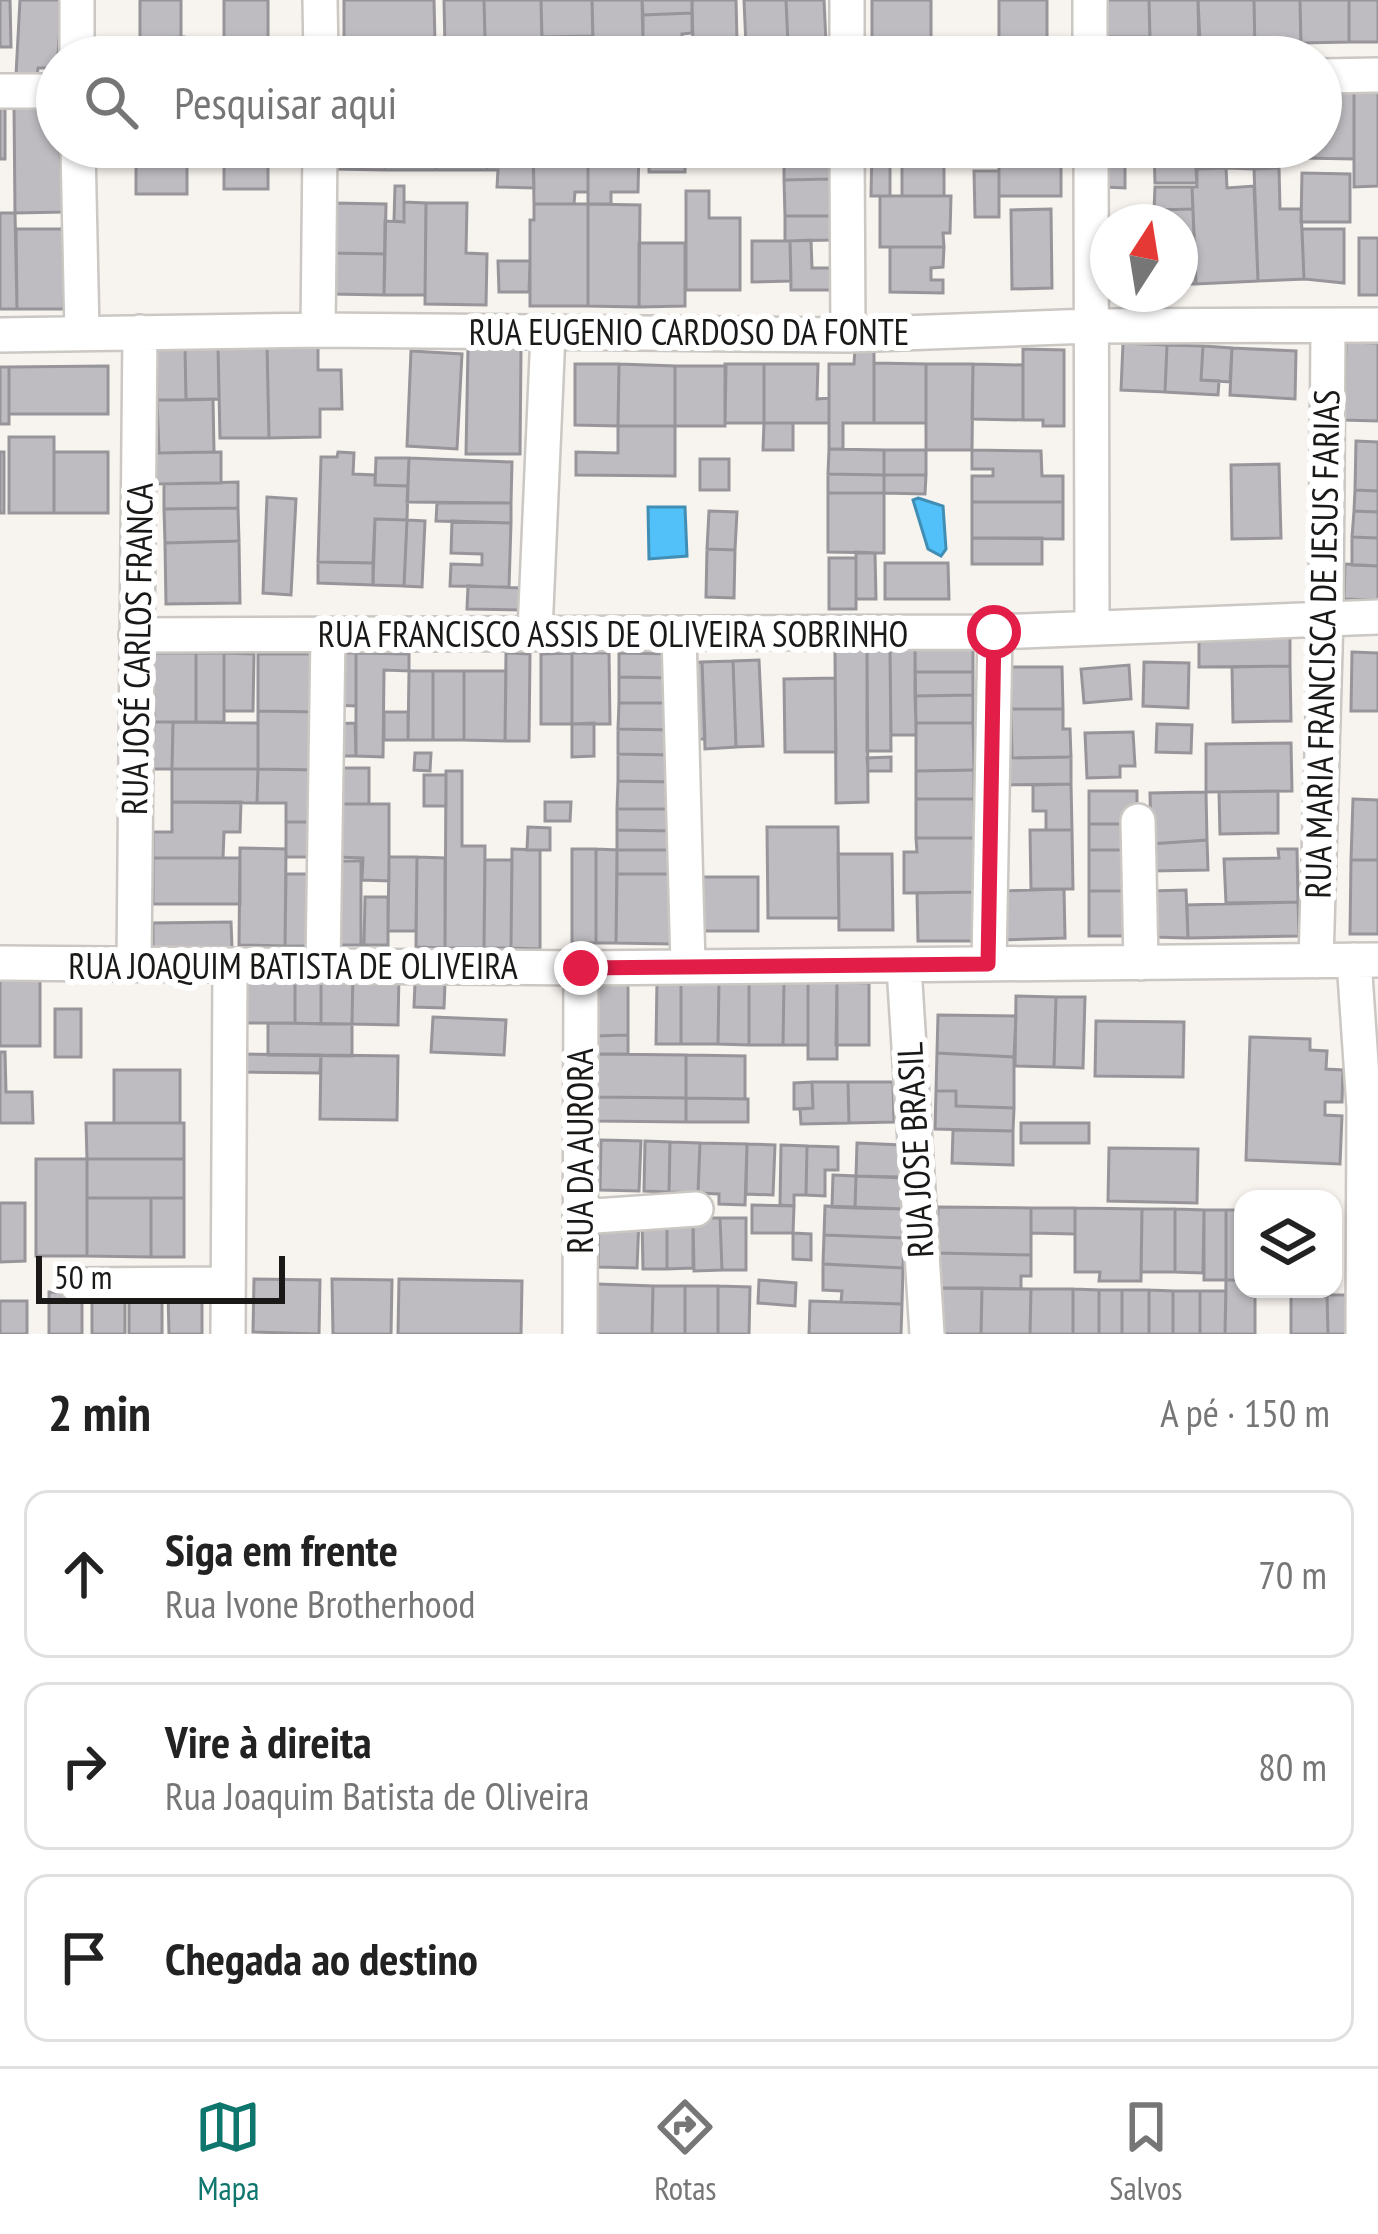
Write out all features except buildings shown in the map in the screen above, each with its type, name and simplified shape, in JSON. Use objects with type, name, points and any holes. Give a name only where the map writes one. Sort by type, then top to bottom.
[{"type":"street","points":[[77,0],[77,36]]},
{"type":"street","points":[[320,0],[321,36]]},
{"type":"street","points":[[847,0],[847,36]]},
{"type":"street","points":[[1090,0],[1090,36]]},
{"type":"street","points":[[1342,76],[1378,75]]},
{"type":"street","points":[[0,91],[36,91]]},
{"type":"street","points":[[78,168],[82,333]]},
{"type":"street","points":[[318,330],[320,168]]},
{"type":"street","points":[[848,168],[848,335]]},
{"type":"street","points":[[1090,168],[1092,627]]},
{"type":"street","name":"RUA EUGENIO CARDOSO DA FONTE","points":[[0,335],[318,330],[848,335],[1090,326],[1378,326]]},
{"type":"street","name":"RUA MARIA FRANCISCA DE JESUS FARIAS","points":[[1316,961],[1328,327]]},
{"type":"street","name":"RUA JOSÉ CARLOS FRANCA","points":[[134,965],[140,332]]},
{"type":"street","points":[[535,632],[548,333]]},
{"type":"street","name":"RUA FRANCISCO ASSIS DE OLIVEIRA SOBRINHO","points":[[136,635],[994,632],[1378,617]]},
{"type":"street","points":[[988,964],[994,632]]},
{"type":"street","points":[[679,634],[688,964]]},
{"type":"street","points":[[322,967],[328,635]]},
{"type":"street","points":[[1138,821],[1141,963]]},
{"type":"street","points":[[1363,1334],[1371,1107],[1366,960]]},
{"type":"street","name":"RUA JOAQUIM BATISTA DE OLIVEIRA","points":[[0,963],[581,968],[1366,960]]},
{"type":"street","name":"RUA JOSE BRASIL","points":[[904,967],[926,1334]]},
{"type":"street","points":[[228,1334],[230,968]]},
{"type":"street","name":"RUA DA AURORA","points":[[580,1334],[581,968]]},
{"type":"street","points":[[580,1217],[696,1209]]},
{"type":"street","points":[[77,1285],[226,1284]]},
{"type":"water","points":[[913,500],[943,506],[946,549],[941,556],[928,549]]},
{"type":"water","points":[[648,507],[685,507],[687,556],[649,559]]},
{"type":"route","points":[[581,968],[988,964],[994,632]]}]
